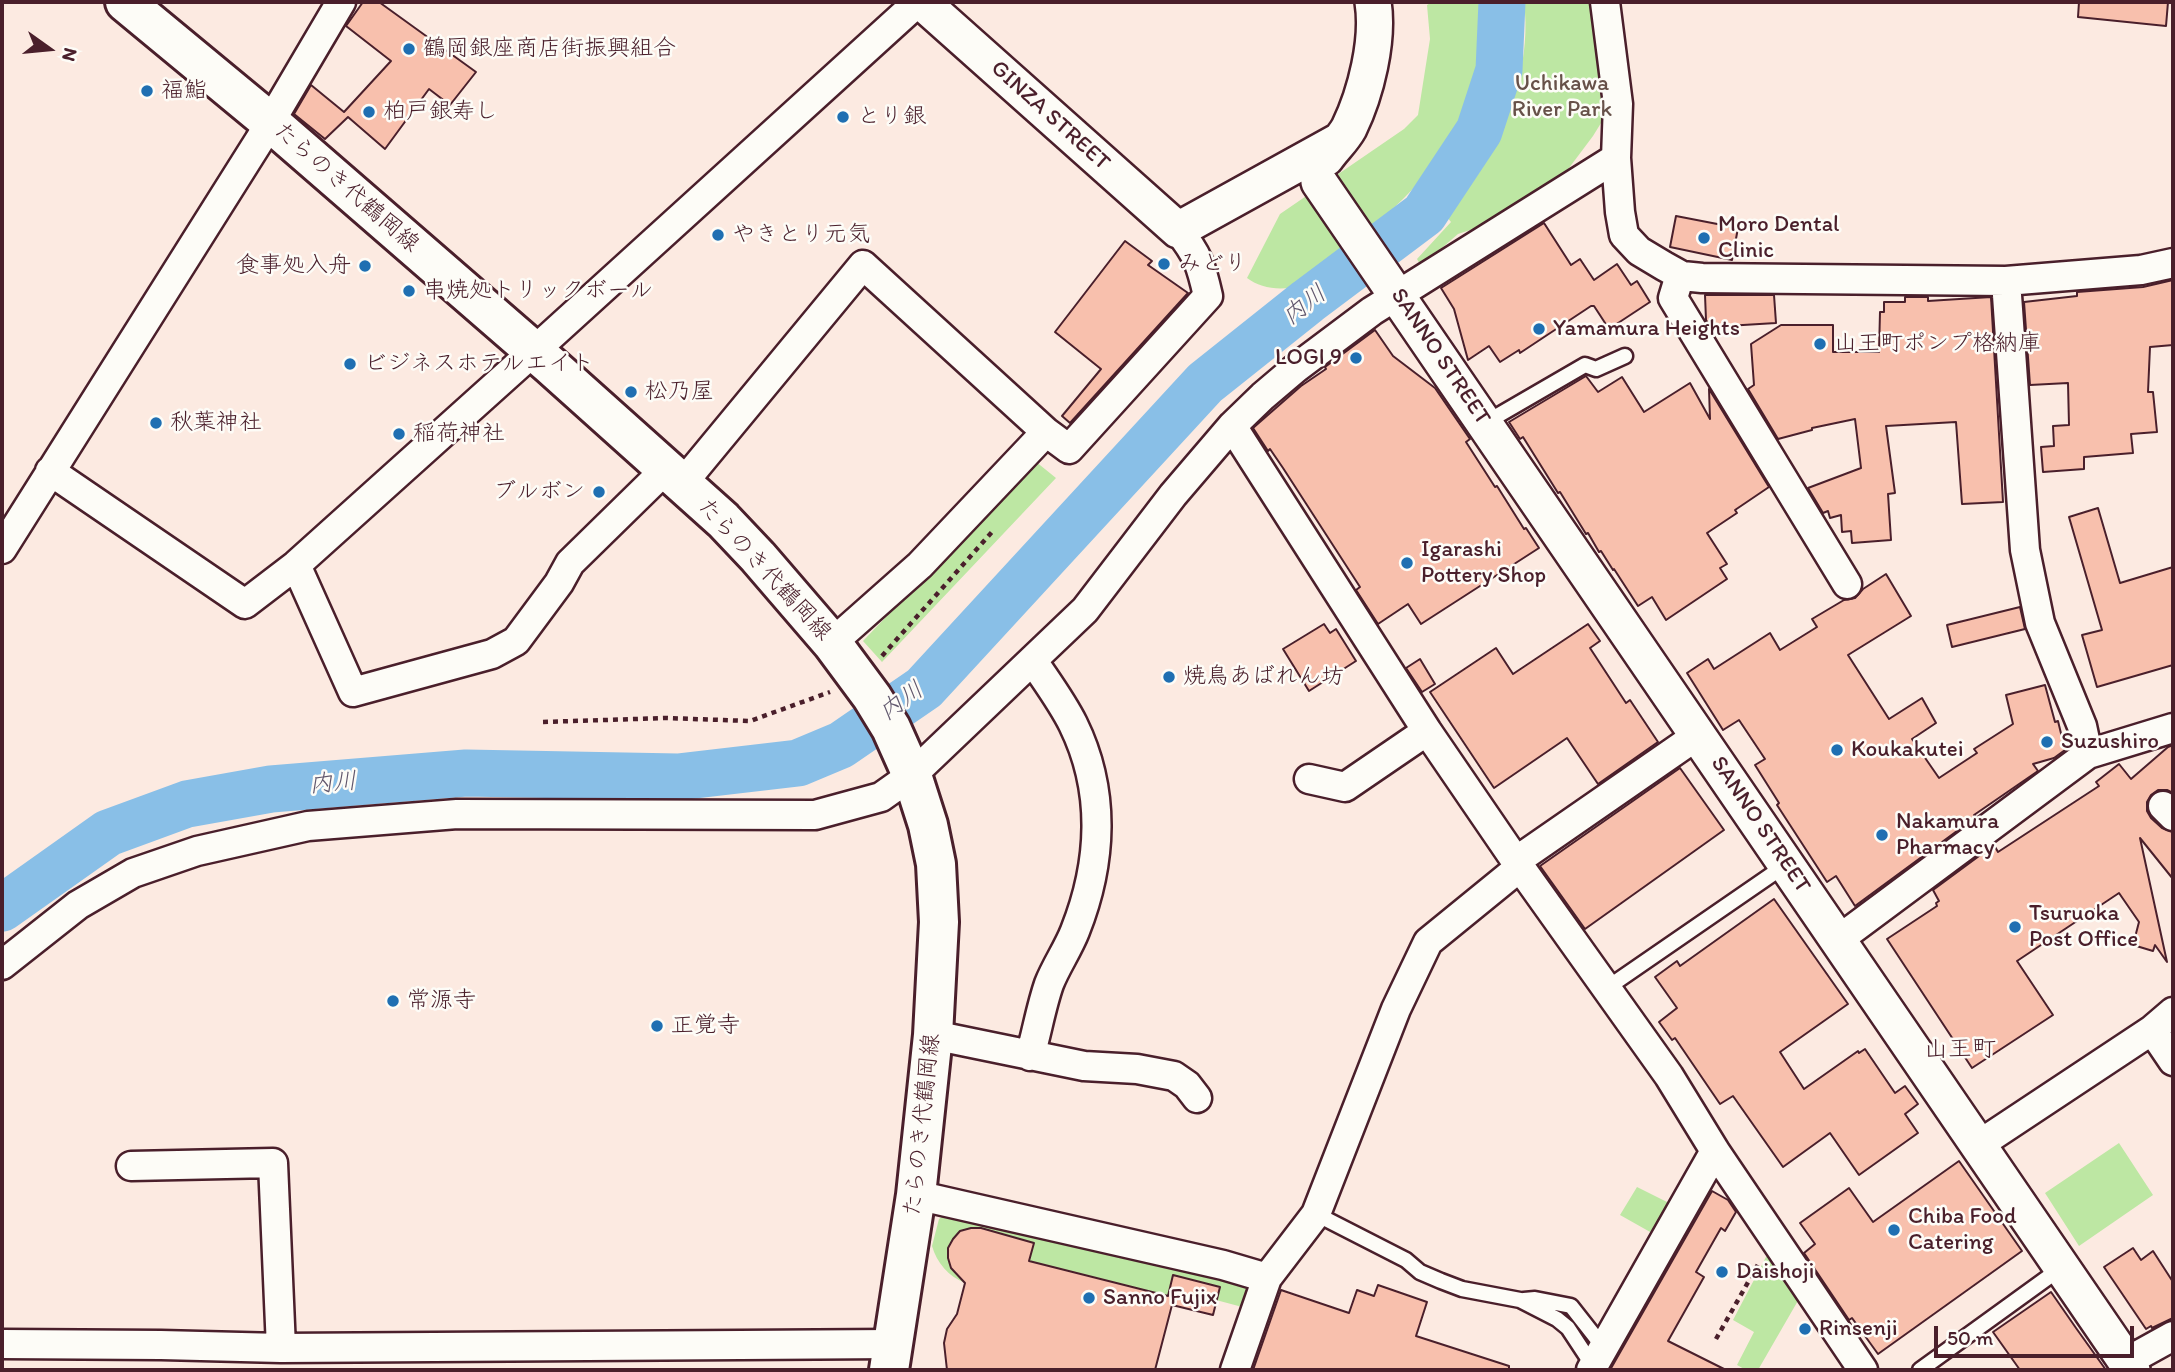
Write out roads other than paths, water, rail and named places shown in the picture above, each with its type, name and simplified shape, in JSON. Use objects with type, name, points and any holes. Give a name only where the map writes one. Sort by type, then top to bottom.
[{"type":"main road","name":"たらのき代鶴岡線","points":[[125,2],[270,122],[534,351],[723,520],[750,547],[847,663],[891,728],[929,824],[939,894],[939,967],[933,1035],[916,1195],[891,1357]]},
{"type":"street","points":[[2,549],[270,122],[341,2]]},
{"type":"street","points":[[50,471],[245,604],[296,565],[920,2]]},
{"type":"street","name":"GINZA STREET","points":[[920,2],[1178,230]]},
{"type":"street","points":[[1276,177],[1302,175],[1319,181],[1327,157],[1348,129],[1368,72],[1374,44],[1376,17],[1373,2]]},
{"type":"street","points":[[1605,2],[1618,104],[1616,158],[1624,235],[1639,251],[1680,275],[1702,278],[2006,281],[2141,270],[2173,263]]},
{"type":"street","points":[[296,565],[353,692],[492,654],[516,641],[559,583],[570,563],[674,476],[863,265],[1046,432],[1069,449],[1208,296],[1194,249],[1178,230],[1339,141]]},
{"type":"street","points":[[2,965],[78,905],[133,873],[197,851],[308,826],[457,814],[815,815],[881,797],[907,763],[1033,662],[1086,611],[1173,495],[1232,426],[1263,396],[1392,288],[1616,158]]},
{"type":"street","name":"SANNO STREET","points":[[1319,181],[2129,1366]]},
{"type":"street","points":[[1680,275],[1673,298],[1847,584]]},
{"type":"street","points":[[2006,281],[2025,550],[2040,623],[2082,726],[2088,754]]},
{"type":"street","points":[[1232,426],[1427,731],[1669,1076],[1715,1151],[1863,1370]]},
{"type":"street","points":[[847,663],[920,565],[1046,432]]},
{"type":"street","points":[[1030,1056],[1049,984],[1075,931],[1087,892],[1096,853],[1098,816],[1084,748],[1072,722],[1033,662]]},
{"type":"street","points":[[1838,940],[2088,754],[2173,728]]},
{"type":"street","points":[[1309,779],[1345,787],[1427,731]]},
{"type":"street","points":[[1235,1370],[1267,1278],[1316,1214],[1396,1009],[1428,942],[1518,864],[1698,735]]},
{"type":"street","points":[[1977,1146],[2152,1030],[2173,1012]]},
{"type":"street","points":[[2152,1030],[2173,1061]]},
{"type":"street","points":[[933,1035],[1084,1066],[1137,1069],[1174,1076],[1188,1085],[1197,1098]]},
{"type":"street","points":[[1596,1361],[1715,1151]]},
{"type":"street","points":[[131,1166],[273,1163],[281,1348]]},
{"type":"street","points":[[916,1195],[1223,1265],[1267,1278]]},
{"type":"street","points":[[2129,1366],[2173,1336]]},
{"type":"street","points":[[2,1344],[160,1357],[281,1348],[891,1357]]},
{"type":"lane","points":[[1485,423],[1585,365],[1596,369],[1625,356]]},
{"type":"lane","points":[[1607,988],[1787,864]]},
{"type":"lane","points":[[1316,1214],[1406,1260],[1420,1272],[1462,1289],[1520,1300],[1557,1319],[1596,1361]]},
{"type":"lane","points":[[1920,1370],[2061,1269]]},
{"type":"waterway","name":"内川","points":[[2,908],[108,833],[187,804],[271,789],[466,773],[678,777],[798,763],[841,745],[924,688],[1205,383],[1424,214],[1479,131],[1499,70],[1502,2]]},
{"type":"place","name":"鶴岡銀座商店街振興組合","points":[[409,49]]},
{"type":"place","name":"福鮨","points":[[147,91]]},
{"type":"place","name":"柏戸銀寿し","points":[[369,112]]},
{"type":"place","name":"とり銀","points":[[843,117]]},
{"type":"place","name":"やきとり元気","points":[[718,235]]},
{"type":"place","name":"Moro Dental Clinic","points":[[1704,238]]},
{"type":"place","name":"みどり","points":[[1164,264]]},
{"type":"place","name":"食事処入舟","points":[[365,266]]},
{"type":"place","name":"串焼処トリックボール","points":[[409,291]]},
{"type":"place","name":"Yamamura Heights","points":[[1539,329]]},
{"type":"place","name":"山王町ポンプ格納庫","points":[[1820,344]]},
{"type":"place","name":"LOGI 9","points":[[1356,358]]},
{"type":"place","name":"ビジネスホテルエイト","points":[[350,364]]},
{"type":"place","name":"松乃屋","points":[[631,392]]},
{"type":"place","name":"秋葉神社","points":[[156,423]]},
{"type":"place","name":"稲荷神社","points":[[399,434]]},
{"type":"place","name":"ブルボン","points":[[599,492]]},
{"type":"place","name":"Igarashi Pottery Shop","points":[[1407,563]]},
{"type":"place","name":"焼鳥あばれん坊","points":[[1169,677]]},
{"type":"place","name":"Suzushiro","points":[[2047,742]]},
{"type":"place","name":"Koukakutei","points":[[1837,750]]},
{"type":"place","name":"Nakamura Pharmacy","points":[[1882,835]]},
{"type":"place","name":"Tsuruoka Post Office","points":[[2015,927]]},
{"type":"place","name":"常源寺","points":[[393,1001]]},
{"type":"place","name":"正覚寺","points":[[657,1026]]},
{"type":"place","name":"Chiba Food Catering","points":[[1894,1230]]},
{"type":"place","name":"Daishoji","points":[[1722,1272]]},
{"type":"place","name":"Sanno Fujix","points":[[1089,1298]]},
{"type":"place","name":"Rinsenji","points":[[1805,1329]]},
{"type":"district","name":"山王町","points":[[1960,1050]]},
{"type":"park label","name":"Uchikawa River Park","points":[[1562,97]]}]
